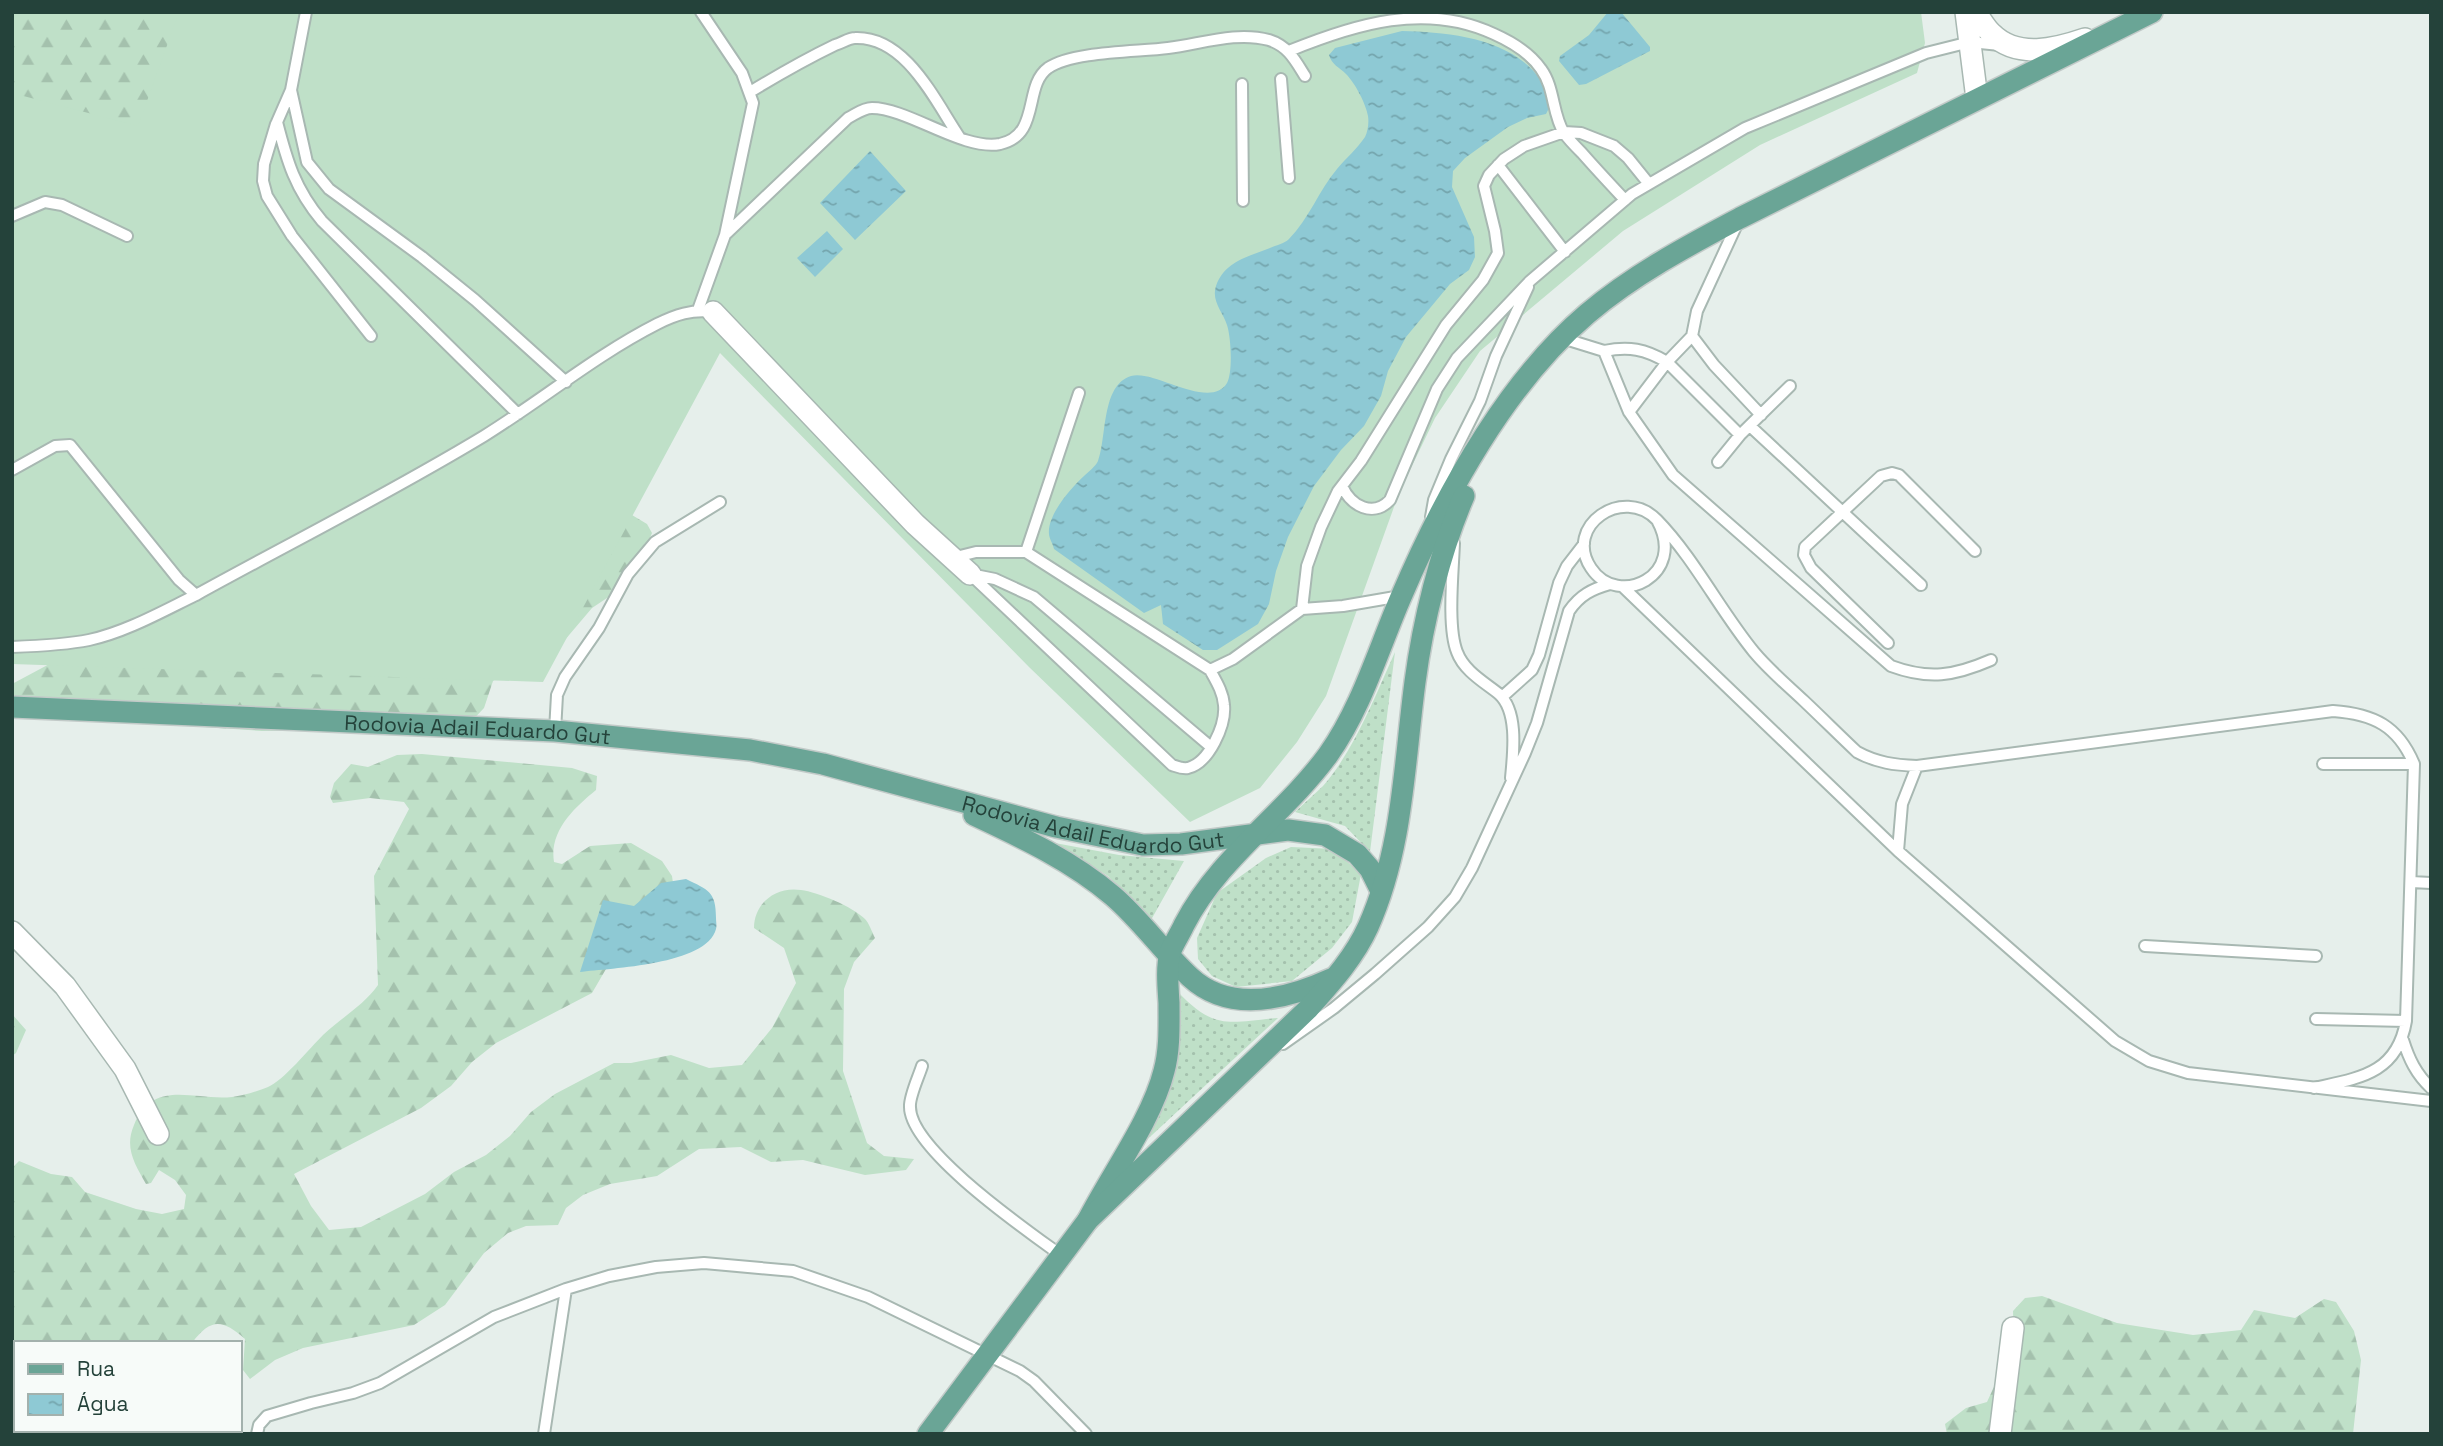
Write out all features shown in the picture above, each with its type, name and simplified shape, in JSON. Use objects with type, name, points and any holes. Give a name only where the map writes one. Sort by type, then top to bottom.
[{"type":"main road","points":[[928,1434],[1088,1220],[1132,1141],[1165,1070],[1170,955],[1196,902],[1212,880],[1311,776],[1340,735],[1371,673],[1401,596],[1464,467],[1522,383],[1587,314],[1617,290],[1674,254],[1740,218],[2152,12]]},
{"type":"main road","points":[[1088,1220],[1308,1009],[1338,975],[1367,928],[1389,867],[1399,823],[1415,680],[1439,571],[1455,519],[1499,417]]},
{"type":"main road","name":"Rodovia Adail Eduardo Gut","points":[[12,707],[555,731],[750,750],[823,764],[935,796],[1102,838],[1143,845],[1181,844],[1254,835]]},
{"type":"main road","name":"Rodovia Adail Eduardo Gut","points":[[935,796],[1081,870],[1115,897],[1170,955]]},
{"type":"main road","points":[[1254,835],[1288,830],[1325,835],[1357,854],[1370,869],[1381,891]]},
{"type":"main road","points":[[1170,955],[1203,987],[1234,999],[1279,997],[1305,990],[1338,975]]},
{"type":"street","points":[[1966,12],[1977,99]]},
{"type":"street","points":[[1975,12],[1992,34],[2010,46],[2034,51],[2066,46],[2117,29]]},
{"type":"street","points":[[706,311],[915,524],[970,574]]},
{"type":"street","points":[[12,932],[65,986],[125,1069],[158,1134]]},
{"type":"street","points":[[2000,1434],[2013,1328]]},
{"type":"lane","points":[[306,12],[290,90],[264,164],[263,181],[267,196],[292,236],[371,336]]},
{"type":"lane","points":[[12,647],[92,639],[128,627],[196,595],[417,476],[650,328],[681,314],[706,311],[725,235],[752,103],[750,92],[728,50],[701,12]]},
{"type":"lane","points":[[1289,51],[1332,34],[1380,21],[1451,16],[1482,28],[1527,53],[1541,68],[1549,82],[1564,132],[1625,200]]},
{"type":"lane","points":[[750,92],[804,60],[853,37],[876,41],[893,48],[913,68],[960,138]]},
{"type":"lane","points":[[725,235],[848,118],[865,109],[885,110],[960,138],[999,144],[1010,140],[1025,125],[1042,73],[1067,60],[1246,37],[1267,40],[1289,51],[1306,76]]},
{"type":"lane","points":[[1342,486],[1360,506],[1374,510],[1383,507],[1390,500],[1437,389],[1457,358],[1531,281],[1625,200],[1649,184],[1745,128],[1926,54],[1970,42],[2010,46]]},
{"type":"lane","points":[[1281,79],[1289,178]]},
{"type":"lane","points":[[1242,85],[1243,201]]},
{"type":"lane","points":[[290,90],[307,162],[318,178],[454,283],[566,382]]},
{"type":"lane","points":[[277,122],[295,181],[307,203],[322,221],[518,414]]},
{"type":"lane","points":[[1302,609],[1307,566],[1321,527],[1342,486],[1361,461],[1446,324],[1483,280],[1497,253],[1495,231],[1484,186],[1489,175],[1524,146],[1564,132],[1581,133],[1614,146],[1628,158],[1649,184]]},
{"type":"lane","points":[[1498,165],[1565,252]]},
{"type":"lane","points":[[12,216],[45,202],[62,205],[127,236]]},
{"type":"lane","points":[[1629,412],[1667,362],[1692,336],[1697,311],[1740,218]]},
{"type":"lane","points":[[1427,543],[1434,500],[1531,281]]},
{"type":"lane","points":[[1692,336],[1714,365],[1761,415]]},
{"type":"lane","points":[[1562,338],[1604,351],[1629,347],[1667,362],[1740,435]]},
{"type":"lane","points":[[1604,351],[1629,412],[1673,475],[1891,666],[1915,675],[1961,673],[1991,660]]},
{"type":"lane","points":[[1718,462],[1740,435],[1790,386]]},
{"type":"lane","points":[[1026,552],[1079,393]]},
{"type":"lane","points":[[1750,426],[1921,585]]},
{"type":"lane","points":[[12,470],[55,446],[70,445],[180,580],[196,595]]},
{"type":"lane","points":[[1888,643],[1811,568],[1804,555],[1805,547],[1881,475],[1892,473],[1899,475],[1975,551]]},
{"type":"lane","points":[[555,731],[557,695],[565,677],[599,628],[628,574],[655,542],[720,502]]},
{"type":"lane","points":[[1657,520],[1665,534],[1666,549],[1662,564],[1652,577],[1638,584],[1623,586],[1610,584],[1591,568],[1585,556],[1584,544],[1586,532],[1593,522],[1613,508],[1636,508],[1657,520],[1753,651],[1857,752],[1874,761],[1917,766],[2333,711],[2362,715],[2390,728],[2406,746],[2414,764],[2406,1021],[2403,1040],[2410,1061],[2431,1088]]},
{"type":"lane","points":[[1455,519],[1454,634],[1457,653],[1478,678],[1502,697],[1514,734],[1511,788]]},
{"type":"lane","points":[[1502,697],[1532,670],[1539,655],[1559,583],[1567,566],[1584,544]]},
{"type":"lane","points":[[951,558],[976,552],[1026,552],[1210,670],[1222,692],[1223,720],[1211,747],[1200,762],[1190,768],[1172,765],[970,574]]},
{"type":"lane","points":[[970,574],[995,579],[1034,597],[1211,747]]},
{"type":"lane","points":[[1243,1072],[1334,1009],[1428,927],[1455,897],[1472,869],[1511,788],[1537,723],[1569,611],[1585,593],[1610,584]]},
{"type":"lane","points":[[1623,586],[1898,851],[2115,1041],[2150,1061],[2188,1073],[2431,1101]]},
{"type":"lane","points":[[1210,670],[1233,659],[1302,609],[1343,606],[1401,596]]},
{"type":"lane","points":[[2323,764],[2414,764]]},
{"type":"lane","points":[[1898,851],[1902,804],[1917,766]]},
{"type":"lane","points":[[2411,883],[2431,883]]},
{"type":"lane","points":[[2145,946],[2315,956]]},
{"type":"lane","points":[[2316,1019],[2406,1021]]},
{"type":"lane","points":[[2314,1087],[2371,1074],[2403,1040]]},
{"type":"lane","points":[[922,1066],[909,1108],[918,1131],[944,1161],[993,1205],[1062,1256]]},
{"type":"lane","points":[[257,1434],[259,1425],[267,1416],[380,1383],[494,1317],[566,1289],[633,1272],[704,1263],[793,1271],[868,1297],[1020,1371],[1034,1381],[1086,1434]]},
{"type":"lane","points":[[544,1434],[566,1289]]},
{"type":"green space","points":[[12,12],[390,12],[12,261]]},
{"type":"green space","points":[[179,12],[1921,12],[1925,43],[1917,73],[1760,145],[1623,231],[1480,351],[1435,418],[1399,493],[1326,696],[1297,742],[1260,788],[1190,822],[1029,667],[720,353],[543,682],[12,664],[12,93],[138,126]]},
{"type":"green space","points":[[632,515],[647,524],[652,533],[631,582],[592,608],[564,641],[536,648],[493,681],[484,708],[465,728],[262,731],[173,725],[12,700],[12,684],[55,661]]},
{"type":"green space","points":[[1395,652],[1370,852],[1345,826],[1295,812],[1323,786],[1345,756],[1364,722]]},
{"type":"green space","points":[[422,754],[572,768],[597,776],[596,790],[579,804],[559,830],[553,851],[554,862],[562,864],[590,846],[631,843],[662,861],[672,876],[674,890],[613,957],[592,993],[496,1043],[472,1062],[451,1086],[421,1108],[294,1174],[311,1206],[329,1230],[361,1227],[425,1194],[454,1172],[486,1155],[510,1136],[531,1112],[555,1094],[614,1063],[631,1063],[671,1055],[709,1068],[742,1065],[772,1028],[796,983],[784,948],[754,928],[762,904],[775,894],[792,889],[816,894],[860,914],[875,938],[854,962],[844,989],[843,1071],[867,1143],[884,1156],[914,1159],[906,1170],[865,1175],[803,1160],[771,1162],[741,1147],[699,1149],[657,1176],[610,1184],[583,1195],[566,1208],[558,1225],[526,1226],[508,1233],[484,1253],[445,1305],[414,1325],[303,1348],[275,1360],[250,1379],[243,1370],[245,1339],[230,1328],[217,1324],[205,1329],[194,1341],[14,1341],[16,1434],[12,1434],[12,1168],[19,1161],[51,1174],[72,1177],[85,1192],[136,1209],[162,1214],[184,1209],[186,1195],[175,1180],[159,1170],[151,1183],[146,1184],[131,1149],[134,1125],[142,1110],[152,1101],[163,1097],[241,1096],[274,1084],[378,985],[374,876],[409,809],[404,802],[370,798],[333,803],[330,797],[334,783],[351,764],[368,767],[397,755]]},
{"type":"green space","points":[[1055,843],[1119,855],[1184,861],[1151,920],[1108,876]]},
{"type":"green space","points":[[1291,847],[1333,849],[1361,874],[1352,922],[1332,948],[1292,981],[1236,987],[1212,976],[1198,959],[1197,938],[1217,893],[1266,858]]},
{"type":"green space","points":[[1178,992],[1202,1013],[1224,1021],[1278,1018],[1137,1149],[1175,1070]]},
{"type":"green space","points":[[12,1014],[26,1030],[12,1056]]},
{"type":"green space","points":[[2042,1296],[2117,1323],[2193,1335],[2241,1330],[2254,1310],[2295,1318],[2324,1299],[2336,1302],[2354,1331],[2361,1360],[2353,1434],[1947,1434],[1945,1424],[1966,1408],[1987,1402],[2014,1343],[2013,1311],[2025,1298]]},
{"type":"water","points":[[1608,12],[1621,12],[1650,47],[1650,51],[1586,84],[1579,85],[1559,61],[1560,56],[1589,35]]},
{"type":"water","points":[[1402,31],[1458,36],[1496,46],[1513,54],[1528,65],[1540,79],[1551,104],[1546,114],[1527,118],[1508,127],[1465,158],[1453,171],[1452,187],[1474,237],[1475,257],[1469,270],[1450,284],[1406,337],[1388,371],[1381,396],[1364,426],[1341,450],[1314,486],[1288,537],[1276,571],[1269,604],[1258,624],[1217,650],[1203,650],[1163,624],[1161,605],[1144,613],[1054,549],[1049,527],[1056,510],[1067,495],[1098,461],[1110,401],[1121,381],[1141,375],[1208,393],[1219,390],[1227,383],[1231,363],[1230,338],[1215,297],[1220,278],[1238,261],[1289,239],[1331,177],[1367,132],[1368,116],[1360,94],[1329,55],[1335,48]]},
{"type":"water","points":[[870,151],[906,191],[855,240],[820,203]]},
{"type":"water","points":[[827,231],[843,249],[815,277],[797,258]]},
{"type":"water","points":[[686,879],[709,892],[714,902],[716,928],[709,941],[677,957],[634,966],[580,972],[603,900],[634,906],[661,883]]}]
